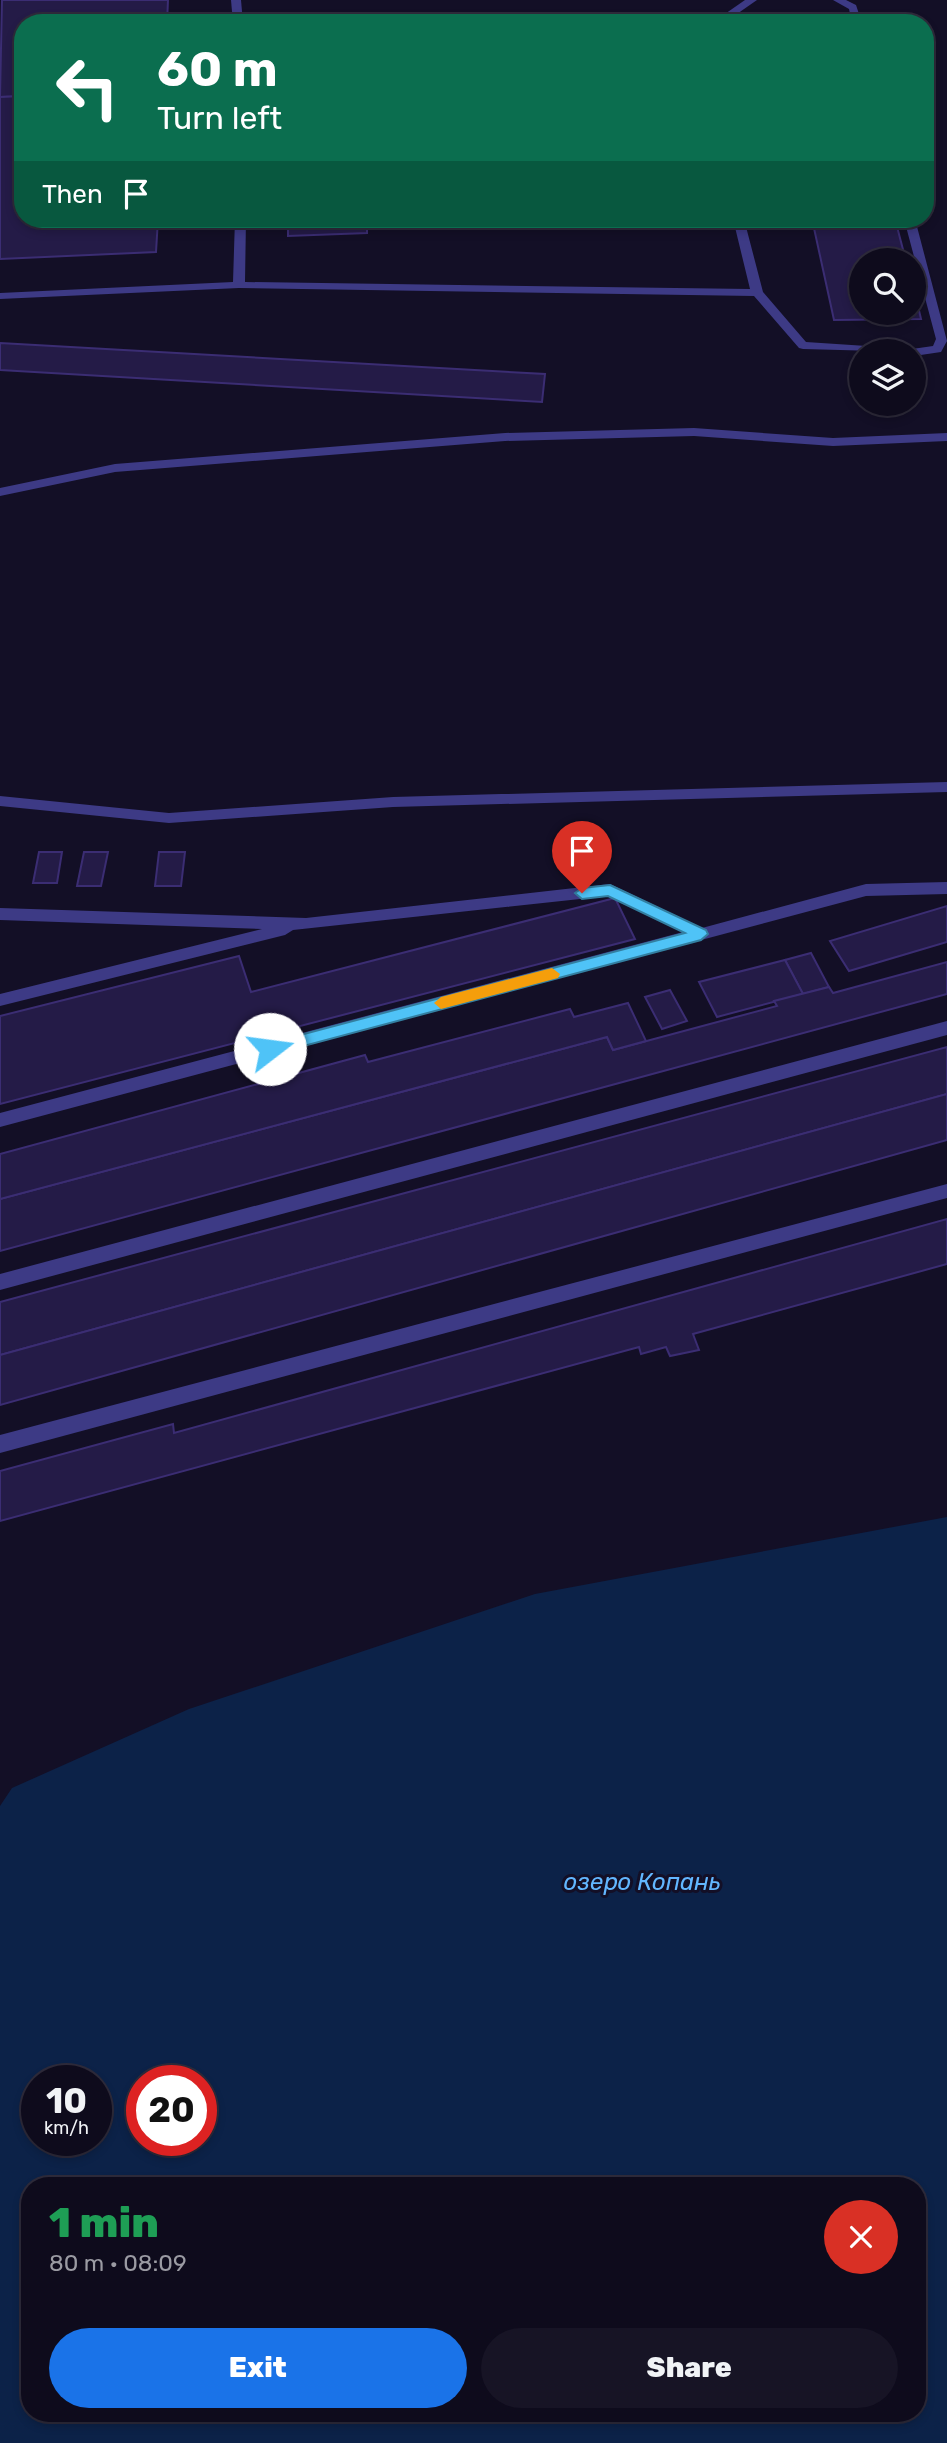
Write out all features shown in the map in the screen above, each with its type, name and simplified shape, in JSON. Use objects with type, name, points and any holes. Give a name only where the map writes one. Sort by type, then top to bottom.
[{"type":"lane","points":[[731,14],[752,0]]},
{"type":"lane","points":[[838,0],[853,7],[855,14]]},
{"type":"lane","points":[[239,285],[240,228]]},
{"type":"lane","points":[[741,228],[757,293],[803,345],[849,348]]},
{"type":"lane","points":[[912,228],[942,339],[937,349],[926,350]]},
{"type":"lane","points":[[0,296],[239,285],[757,293]]},
{"type":"lane","points":[[0,492],[115,468],[505,437],[694,432],[832,442],[947,438]]},
{"type":"lane","points":[[0,802],[169,818],[393,802],[947,787]]},
{"type":"lane","points":[[0,1120],[866,890],[947,888]]},
{"type":"lane","points":[[0,1000],[306,924],[610,890],[701,934]]},
{"type":"lane","points":[[0,914],[306,924]]},
{"type":"lane","points":[[0,1282],[947,1028]]},
{"type":"lane","points":[[0,1444],[947,1191]]},
{"type":"water","name":"озеро Копань","points":[[947,1517],[947,2443],[0,2443],[0,1806],[12,1788],[189,1709],[535,1594]]},
{"type":"building","points":[[2,0],[168,0],[167,14],[14,14],[14,96],[0,97]]},
{"type":"building","points":[[14,96],[14,228],[157,228],[156,252],[0,259],[0,97]]},
{"type":"building","points":[[288,228],[367,228],[367,233],[288,236]]},
{"type":"building","points":[[814,228],[897,228],[903,248],[849,248],[849,320],[834,320]]},
{"type":"building","points":[[0,343],[545,374],[542,402],[0,370]]},
{"type":"building","points":[[39,852],[62,852],[57,883],[33,883]]},
{"type":"building","points":[[84,852],[108,852],[101,886],[77,886]]},
{"type":"building","points":[[159,852],[185,852],[181,886],[155,886]]},
{"type":"building","points":[[615,898],[635,939],[0,1104],[0,1016],[239,956],[251,992]]},
{"type":"building","points":[[947,906],[947,942],[849,971],[830,941]]},
{"type":"building","points":[[811,953],[829,987],[803,994],[785,960]]},
{"type":"building","points":[[785,960],[803,994],[717,1017],[699,982]]},
{"type":"building","points":[[947,962],[947,994],[0,1251],[0,1199],[607,1037],[613,1050],[777,1006],[774,1001],[829,987],[833,993]]},
{"type":"building","points":[[670,990],[687,1021],[662,1029],[645,997]]},
{"type":"building","points":[[628,1003],[646,1041],[613,1050],[607,1037],[0,1199],[0,1154],[365,1055],[368,1062],[570,1009],[574,1017]]},
{"type":"building","points":[[947,1047],[947,1094],[0,1355],[0,1302]]},
{"type":"building","points":[[947,1094],[947,1140],[0,1405],[0,1355]]},
{"type":"building","points":[[947,1219],[947,1264],[693,1334],[699,1350],[670,1356],[666,1347],[641,1354],[639,1347],[0,1521],[0,1471],[173,1424],[174,1433]]},
{"type":"slow traffic","points":[[441,1003],[552,974]]},
{"type":"route","points":[[270,1049],[701,934],[610,890],[582,893]]}]
